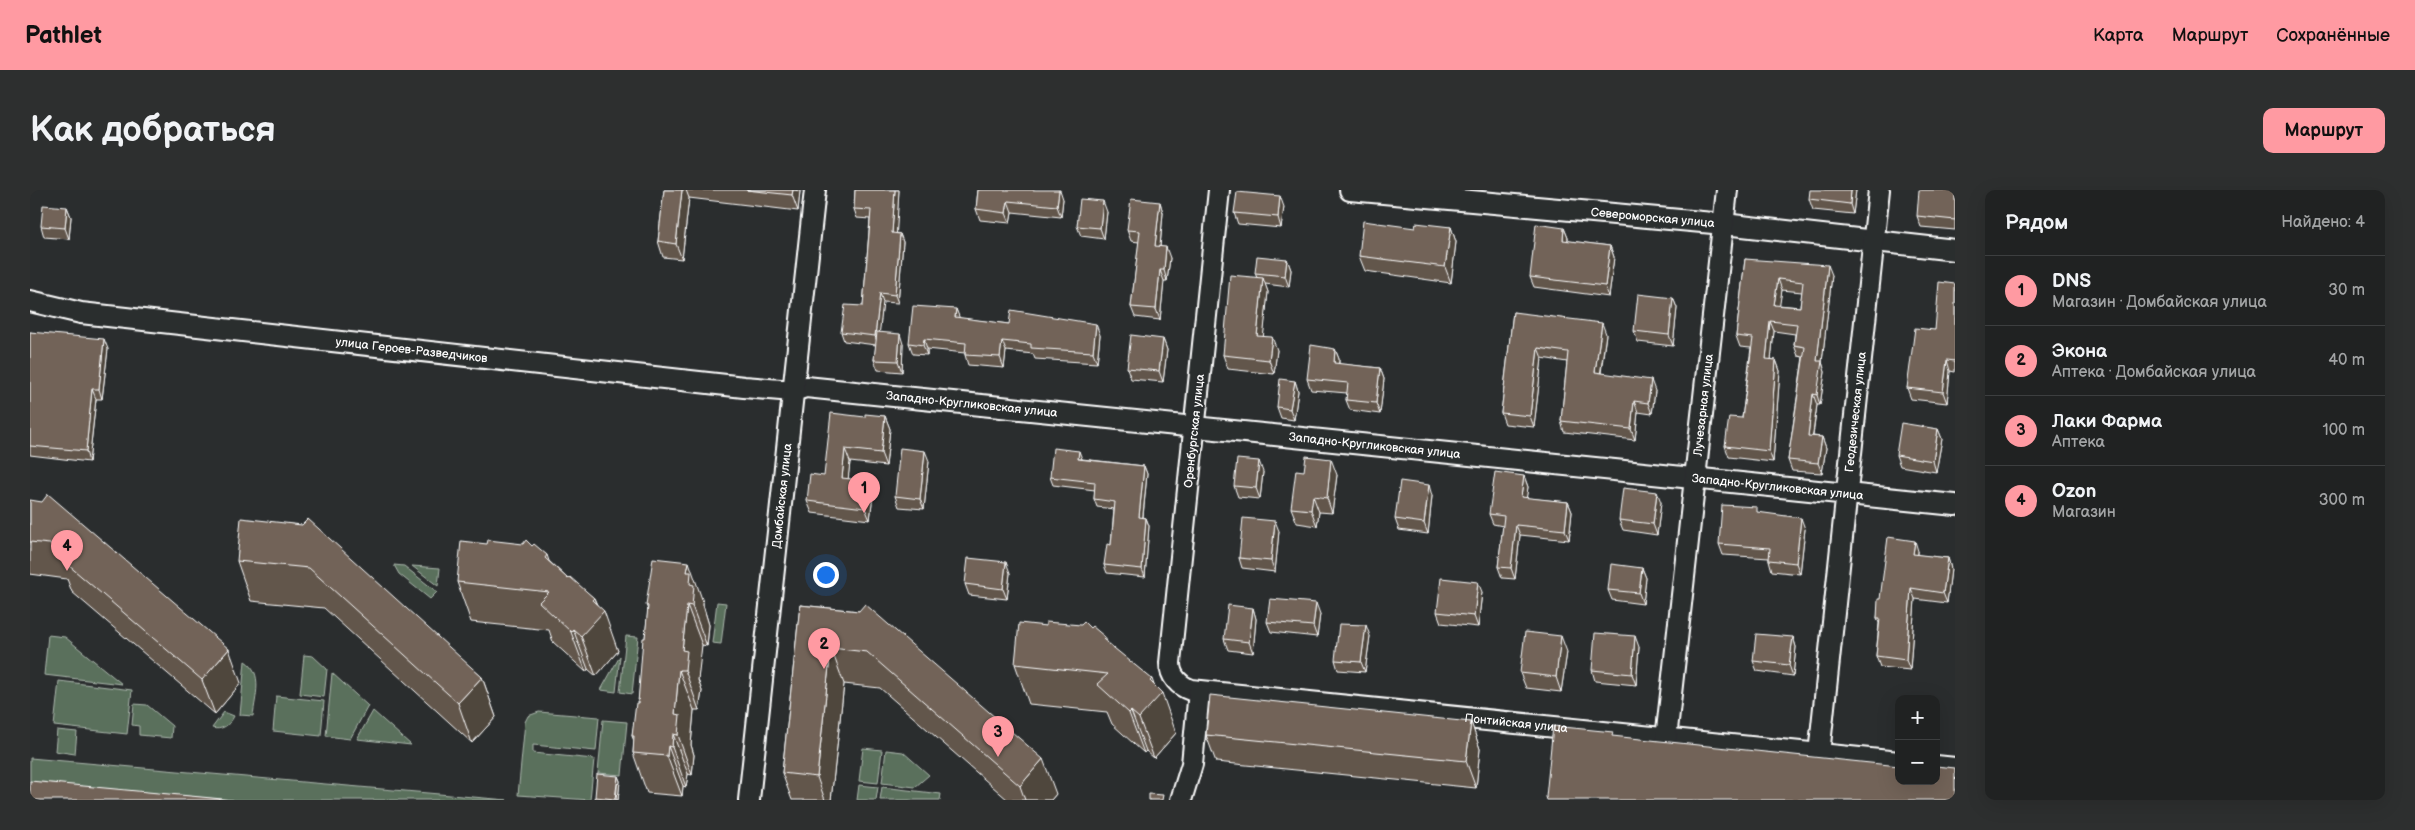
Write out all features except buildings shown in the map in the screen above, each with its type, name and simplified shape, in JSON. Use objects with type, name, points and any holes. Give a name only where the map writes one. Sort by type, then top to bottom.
[{"type":"street","name":"Домбайская улица","points":[[749,800],[815,190]]},
{"type":"street","name":"Оренбургская улица","points":[[1170,671],[1219,190]]},
{"type":"street","name":"Североморская улица","points":[[1350,190],[1724,224],[1955,250]]},
{"type":"street","name":"Лучезарная улица","points":[[1666,739],[1728,190]]},
{"type":"street","name":"Геодезическая улица","points":[[1819,754],[1880,190]]},
{"type":"street","name":"улица Героев-Разведчиков","points":[[30,301],[81,313],[793,391]]},
{"type":"street","name":"Западно-Кругликовская улица","points":[[793,391],[806,387],[1955,505]]},
{"type":"street","name":"Понтийская улица","points":[[1170,671],[1185,688],[1199,691],[1895,762]]},
{"type":"street","points":[[1181,800],[1192,764],[1199,691]]},
{"type":"street","points":[[1940,766],[1955,768]]},
{"type":"green space","points":[[394,565],[404,566],[437,592],[430,599],[399,574]]},
{"type":"green space","points":[[412,566],[440,568],[438,586]]},
{"type":"green space","points":[[717,602],[726,603],[721,644],[712,643]]},
{"type":"green space","points":[[48,635],[65,637],[122,684],[44,675]]},
{"type":"green space","points":[[626,636],[638,637],[632,694],[620,692]]},
{"type":"green space","points":[[304,655],[313,656],[327,669],[324,697],[300,694]]},
{"type":"green space","points":[[620,656],[616,692],[601,690]]},
{"type":"green space","points":[[245,661],[255,672],[257,686],[253,716],[240,715]]},
{"type":"green space","points":[[332,673],[368,706],[350,739],[326,736]]},
{"type":"green space","points":[[59,681],[132,690],[127,734],[54,726]]},
{"type":"green space","points":[[276,696],[324,701],[321,736],[273,731]]},
{"type":"green space","points":[[134,704],[147,705],[172,726],[171,738],[139,735],[139,726],[132,725]]},
{"type":"green space","points":[[373,711],[411,745],[357,739]]},
{"type":"green space","points":[[224,712],[234,716],[230,722],[222,728],[212,728]]},
{"type":"green space","points":[[539,712],[599,717],[596,751],[533,745],[533,753],[594,759],[590,800],[518,795],[525,722],[528,716]]},
{"type":"green space","points":[[603,720],[627,722],[622,775],[598,773]]},
{"type":"green space","points":[[57,730],[77,732],[75,754],[55,751]]},
{"type":"green space","points":[[863,748],[882,750],[878,783],[859,781]]},
{"type":"green space","points":[[886,750],[903,752],[929,775],[915,787],[882,783]]},
{"type":"green space","points":[[30,758],[507,800],[230,800],[30,782]]},
{"type":"green space","points":[[859,785],[878,787],[876,800],[857,800]]},
{"type":"green space","points":[[882,787],[941,794],[940,800],[880,800]]},
{"type":"place","name":"DNS","points":[[864,513]]},
{"type":"place","name":"Ozon","points":[[67,571]]},
{"type":"place","name":"Экона","points":[[824,669]]},
{"type":"place","name":"Лаки Фарма","points":[[998,757]]}]
